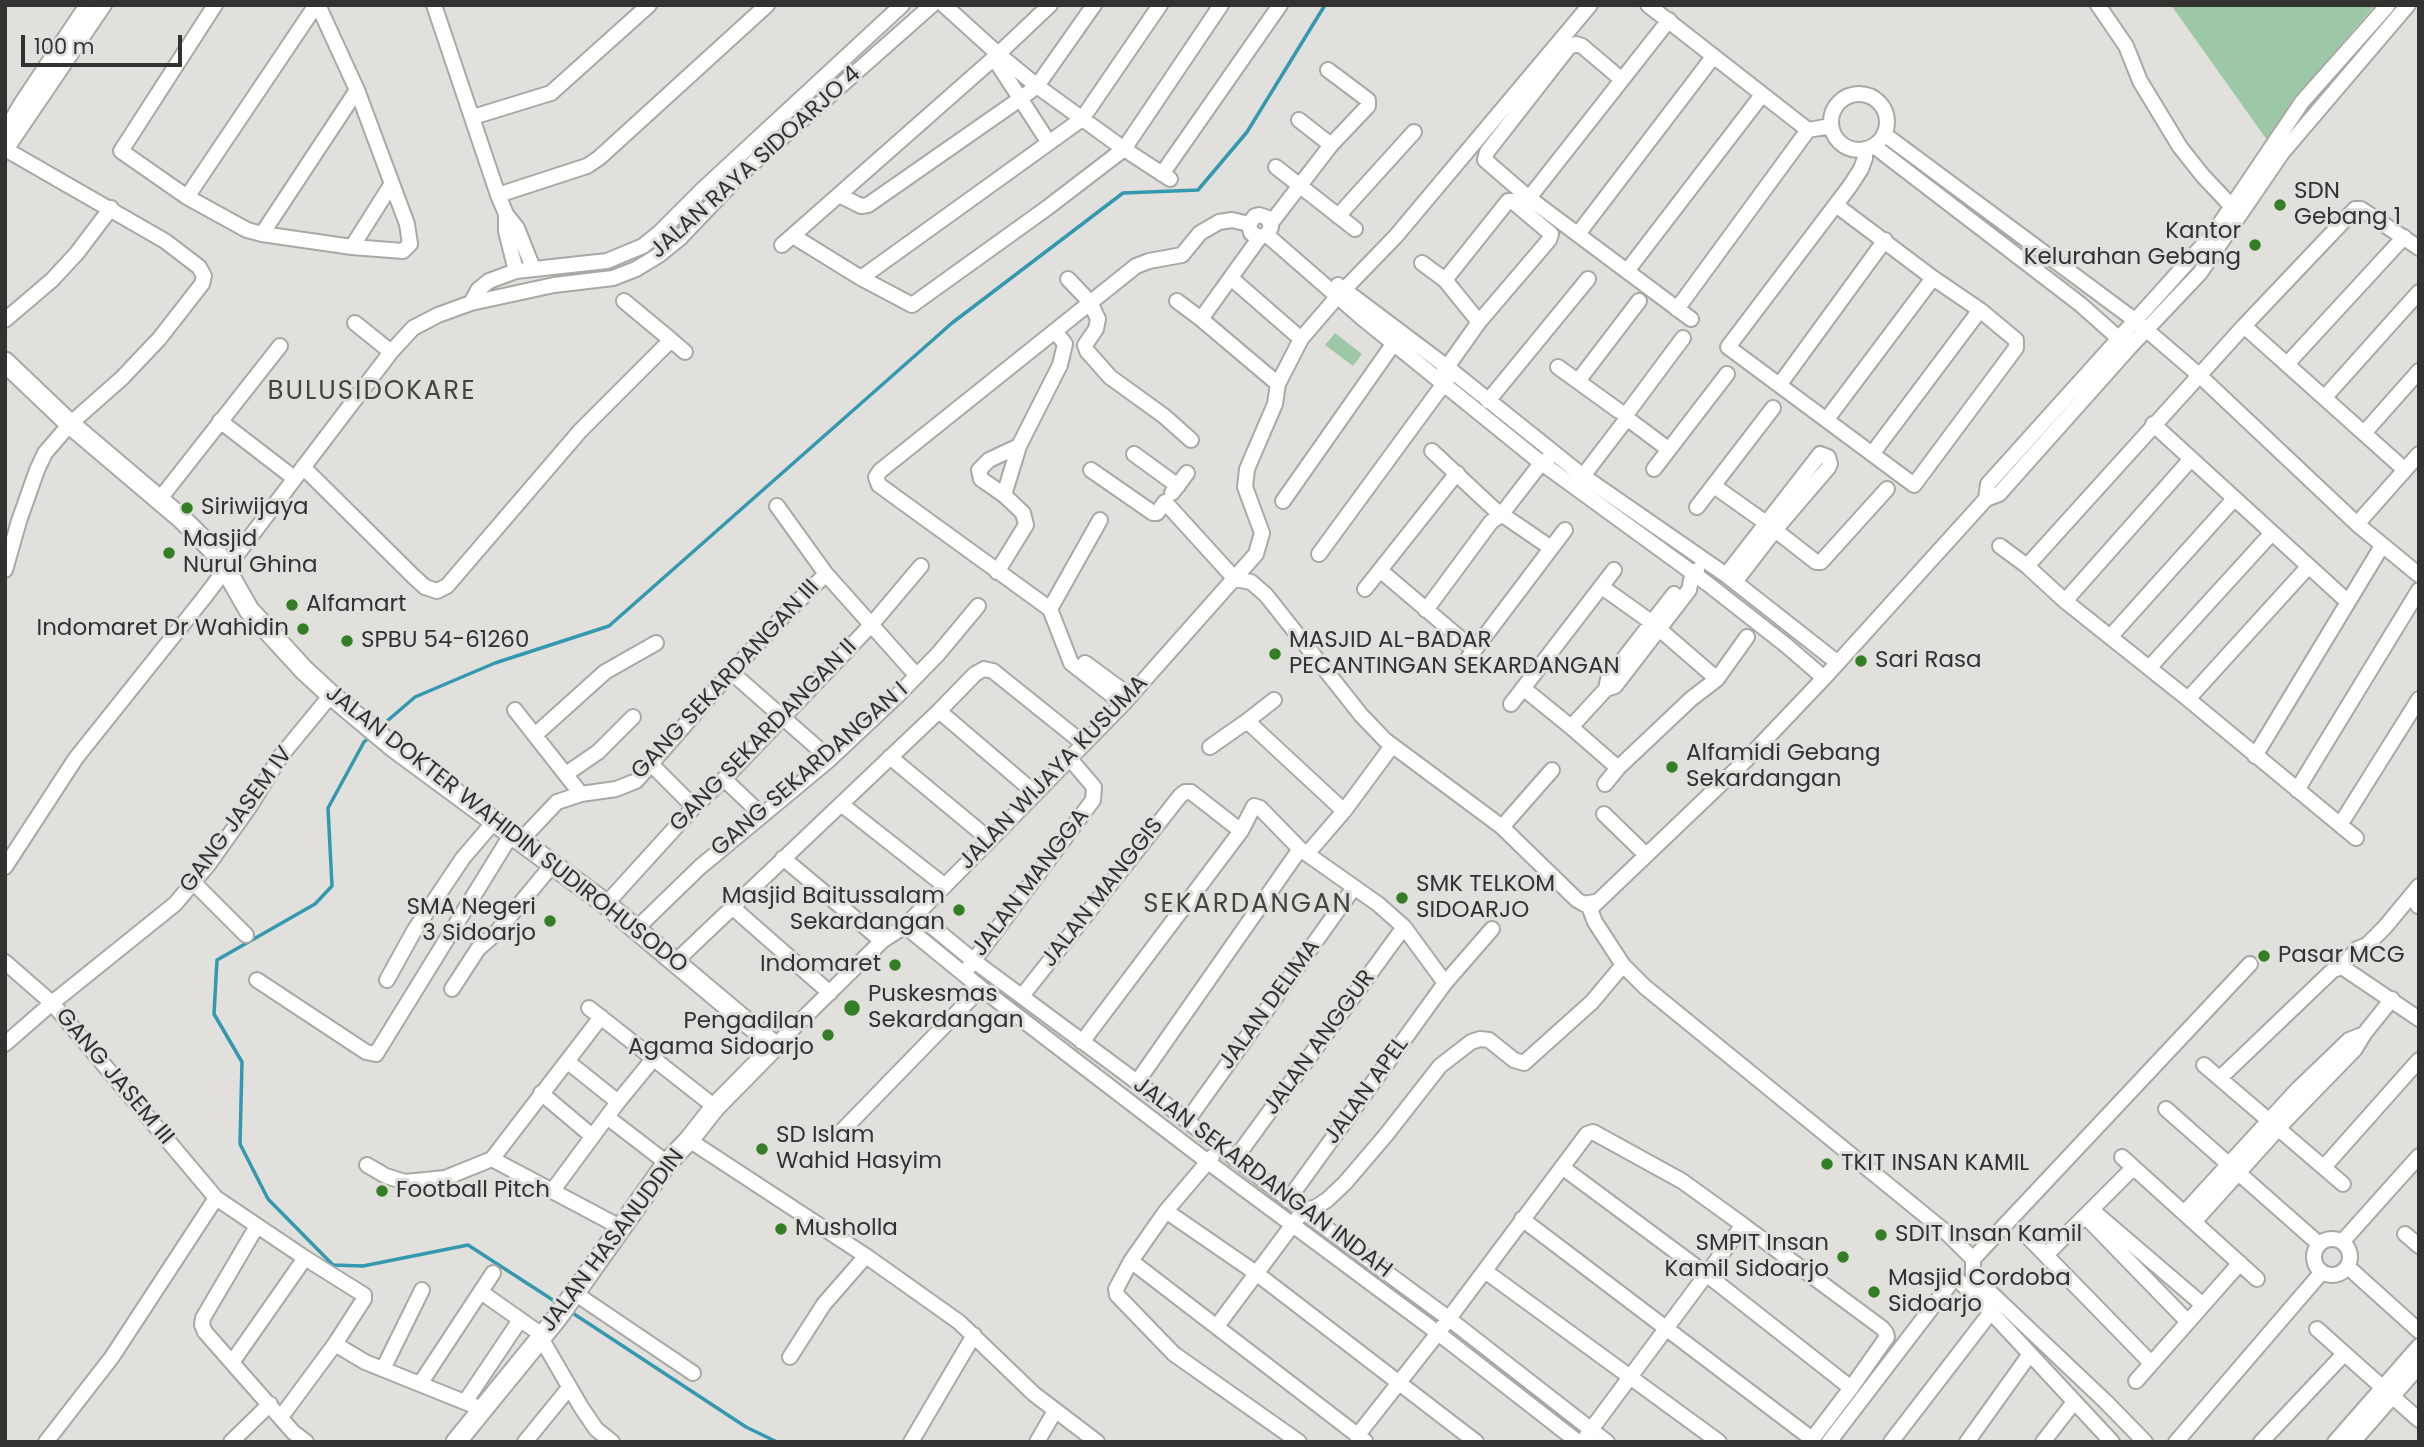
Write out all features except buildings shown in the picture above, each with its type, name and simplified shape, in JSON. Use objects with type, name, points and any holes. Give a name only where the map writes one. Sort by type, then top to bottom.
[{"type":"main road","name":"JALAN DOKTER WAHIDIN SUDIROHUSODO","points":[[5,362],[70,424],[217,554],[249,610],[331,695],[391,746],[606,904],[775,1046]]},
{"type":"main road","name":"JALAN HASANUDDIN","points":[[456,1442],[474,1406],[557,1318],[667,1163],[690,1140],[715,1107],[775,1046]]},
{"type":"street","points":[[5,131],[38,76],[87,5]]},
{"type":"street","points":[[5,570],[45,453],[70,424],[122,378],[159,339],[201,284],[203,271],[165,241],[6,150],[104,5]]},
{"type":"street","points":[[215,5],[121,151],[187,197],[237,226],[262,234],[398,252],[407,248],[410,237],[407,224],[357,90],[317,5]]},
{"type":"street","points":[[187,197],[317,5]]},
{"type":"street","points":[[433,5],[498,195],[506,214],[517,228],[533,268]]},
{"type":"street","points":[[473,117],[551,93],[649,5]]},
{"type":"street","points":[[498,195],[587,166],[599,158],[766,5]]},
{"type":"street","points":[[471,303],[478,290],[489,281],[516,271],[607,261],[643,246],[902,5]]},
{"type":"street","name":"JALAN RAYA SIDOARJO 4","points":[[5,867],[76,758],[391,352],[413,328],[438,314],[471,303],[554,285],[613,278],[636,269],[659,255],[680,238],[742,173],[932,5]]},
{"type":"street","points":[[944,5],[996,56],[1124,149],[1166,176],[1280,5]]},
{"type":"street","points":[[1050,5],[788,241],[912,305],[1124,149],[1221,5]]},
{"type":"street","points":[[839,195],[861,206],[868,205],[1020,99],[1037,86],[1094,5]]},
{"type":"street","points":[[862,278],[1082,119],[1160,5]]},
{"type":"street","name":"JALAN WIJAYA KUSUMA","points":[[775,1046],[882,941],[905,926],[990,841],[1126,700],[1256,554],[1262,533],[1245,487],[1247,469],[1275,404],[1279,384],[1301,339],[1340,293],[1396,236],[1590,5]]},
{"type":"street","points":[[1648,5],[1808,131]]},
{"type":"street","points":[[2098,5],[2126,46],[2140,81],[2180,146],[2203,176],[2235,209]]},
{"type":"street","points":[[2357,51],[2388,5]]},
{"type":"street","points":[[1973,1259],[1948,1234],[1659,999],[1623,965],[1591,915],[1590,909],[1711,794],[1824,678],[1986,499],[1999,494],[2235,209],[2302,102],[2408,5]]},
{"type":"street","points":[[1529,198],[1669,20]]},
{"type":"street","points":[[1621,79],[1582,46],[1576,44],[1569,47],[1487,152],[1485,160],[1529,198],[1691,319]]},
{"type":"street","points":[[996,56],[1049,143]]},
{"type":"street","points":[[1578,234],[1713,57]]},
{"type":"street","points":[[1201,319],[1331,145],[1369,103],[1328,70]]},
{"type":"street","points":[[262,234],[357,90]]},
{"type":"street","points":[[1836,205],[1980,310],[2016,340],[2016,348],[1914,485],[1728,347],[1836,205],[1861,169],[1886,120],[1884,112],[1873,99],[1865,95],[1856,94],[1840,102],[1831,117],[1831,126],[1839,142],[1856,150],[1874,143]]},
{"type":"street","points":[[1627,271],[1762,95]]},
{"type":"street","points":[[1299,120],[1331,145]]},
{"type":"street","points":[[1677,309],[1808,131],[1831,126]]},
{"type":"street","points":[[1338,216],[1414,132]]},
{"type":"street","points":[[1874,143],[2091,288],[2141,325],[2199,375],[2357,524],[2419,575]]},
{"type":"street","points":[[1874,143],[2080,304],[2125,343]]},
{"type":"street","points":[[1276,167],[1355,229]]},
{"type":"street","points":[[352,247],[391,185]]},
{"type":"street","points":[[1319,554],[1446,375],[1479,322],[1549,240],[1550,233],[1512,201],[1507,201],[1444,280]]},
{"type":"street","points":[[5,320],[52,280],[77,253],[111,208]]},
{"type":"street","points":[[2027,566],[2153,424],[2350,212],[2361,209],[2419,248]]},
{"type":"street","points":[[506,214],[506,231],[516,271]]},
{"type":"street","points":[[1126,700],[1071,663],[1050,609],[880,485],[876,477],[880,471],[1136,266],[1182,255],[1208,227],[1232,220],[1249,224],[1251,233],[1267,231],[1394,343],[1488,401],[1545,456],[1580,473],[1704,560],[1838,663]]},
{"type":"street","points":[[2287,364],[2404,237]]},
{"type":"street","points":[[1780,384],[1885,240]]},
{"type":"street","points":[[1422,263],[1444,280],[1479,322]]},
{"type":"street","points":[[1231,278],[1301,339]]},
{"type":"street","points":[[1827,419],[1933,278]]},
{"type":"street","points":[[1068,279],[1090,302],[1097,323],[1085,345],[1087,351],[1110,377],[1164,416],[1191,440]]},
{"type":"street","points":[[1488,401],[1588,279]]},
{"type":"street","points":[[2080,304],[2091,288]]},
{"type":"street","points":[[2325,397],[2419,292]]},
{"type":"street","points":[[1340,293],[1446,375],[1692,577],[1707,584],[1824,678]]},
{"type":"street","points":[[1578,381],[1639,300]]},
{"type":"street","points":[[624,301],[685,352]]},
{"type":"street","points":[[1177,302],[1279,384]]},
{"type":"street","points":[[1872,454],[1980,310]]},
{"type":"street","points":[[355,323],[391,352]]},
{"type":"street","points":[[2245,326],[2405,470]]},
{"type":"street","points":[[1004,495],[1019,446],[1060,365],[1062,351],[1057,350],[1050,335]]},
{"type":"street","points":[[1580,473],[1682,338]]},
{"type":"street","points":[[220,421],[299,473],[425,587],[437,591],[447,586],[580,431],[671,340]]},
{"type":"street","points":[[1283,501],[1394,343]]},
{"type":"street","points":[[159,500],[281,346]]},
{"type":"street","points":[[1559,367],[1668,449]]},
{"type":"street","points":[[2364,433],[2419,371]]},
{"type":"street","points":[[1654,469],[1727,374]]},
{"type":"street","points":[[1698,507],[1773,408]]},
{"type":"street","points":[[2153,424],[2348,602]]},
{"type":"street","points":[[998,572],[1026,525],[1023,513],[981,479],[979,470],[989,460],[1019,446]]},
{"type":"street","points":[[1432,451],[1457,473],[1495,515],[1552,548]]},
{"type":"street","points":[[1133,454],[1178,486]]},
{"type":"street","points":[[1707,584],[1726,576],[1828,468],[1828,457],[1820,454],[1771,526]]},
{"type":"street","points":[[2357,524],[2419,454]]},
{"type":"street","points":[[1426,610],[1495,515],[1545,456]]},
{"type":"street","points":[[2065,601],[2191,459]]},
{"type":"street","points":[[1091,470],[1153,513],[1157,513],[1187,473]]},
{"type":"street","points":[[1365,589],[1457,473]]},
{"type":"street","points":[[1714,486],[1816,562],[1821,562],[1887,489]]},
{"type":"street","points":[[2110,637],[2234,499]]},
{"type":"street","points":[[1165,502],[1235,579],[1251,582],[1266,595],[1361,715],[1392,746],[1502,827],[1577,900],[1584,904],[1595,902]]},
{"type":"street","points":[[777,506],[826,574],[917,676]]},
{"type":"street","points":[[1050,609],[1100,520]]},
{"type":"street","points":[[1463,665],[1565,530]]},
{"type":"street","points":[[2149,668],[2271,534]]},
{"type":"street","points":[[2255,756],[2382,546]]},
{"type":"street","points":[[2000,547],[2027,566],[2065,601],[2356,838]]},
{"type":"street","points":[[1571,727],[1606,689],[1608,679],[1639,647],[1669,608],[1689,590],[1692,577],[1704,560]]},
{"type":"street","name":"GANG SEKARDANGAN II","points":[[606,904],[694,807],[872,624],[920,566]]},
{"type":"street","points":[[2188,699],[2308,567]]},
{"type":"street","points":[[1511,704],[1614,570]]},
{"type":"street","points":[[1381,571],[1474,650]]},
{"type":"street","name":"GANG SEKARDANGAN III","points":[[257,980],[366,1052],[376,1054],[515,838],[557,802],[581,794],[626,786],[636,780],[652,765],[731,672],[826,574]]},
{"type":"street","points":[[1602,587],[1655,626],[1717,679]]},
{"type":"street","points":[[2297,790],[2419,590]]},
{"type":"street","name":"GANG SEKARDANGAN I","points":[[636,929],[685,880],[830,759],[917,676],[978,606]]},
{"type":"street","points":[[1787,646],[1798,632]]},
{"type":"street","points":[[1605,784],[1618,768],[1691,699],[1717,679],[1747,637]]},
{"type":"street","points":[[536,735],[605,672],[656,643]]},
{"type":"street","points":[[1691,699],[1703,666]]},
{"type":"street","points":[[675,962],[975,674],[984,669],[993,671],[1084,744]]},
{"type":"street","points":[[731,672],[830,759]]},
{"type":"street","points":[[1523,688],[1618,768]]},
{"type":"street","name":"GANG JASEM IV","points":[[5,1044],[175,904],[194,883],[250,806],[280,757],[331,695]]},
{"type":"street","points":[[2340,825],[2419,699]]},
{"type":"street","points":[[1210,747],[1274,700]]},
{"type":"street","points":[[515,710],[581,794]]},
{"type":"street","points":[[939,711],[1035,793]]},
{"type":"street","points":[[566,774],[598,752],[633,717]]},
{"type":"street","points":[[1247,721],[1343,811]]},
{"type":"street","points":[[1137,1082],[1304,852],[1343,811],[1392,746]]},
{"type":"street","points":[[890,757],[990,841]]},
{"type":"street","name":"JALAN MANGGA","points":[[964,974],[1093,800],[1094,787],[1070,759]]},
{"type":"street","points":[[652,765],[694,807]]},
{"type":"street","points":[[1502,827],[1552,770]]},
{"type":"street","points":[[724,779],[762,815]]},
{"type":"street","name":"JALAN MANGGIS","points":[[1022,996],[1185,792],[1191,792],[1241,831]]},
{"type":"street","points":[[841,804],[945,886]]},
{"type":"street","points":[[1083,1066],[1088,1046],[1241,831],[1254,806],[1258,806],[1304,852],[1353,889],[1378,904],[1404,927],[1445,983]]},
{"type":"street","points":[[1604,814],[1645,854]]},
{"type":"street","points":[[387,979],[463,858],[493,822]]},
{"type":"street","points":[[783,858],[882,941]]},
{"type":"street","points":[[452,989],[478,949],[495,934],[553,864]]},
{"type":"street","points":[[194,883],[246,935]]},
{"type":"street","name":"JALAN DELIMA","points":[[1187,1121],[1353,889]]},
{"type":"street","points":[[2220,1079],[2333,970],[2342,967],[2357,949],[2367,945],[2417,898]]},
{"type":"street","points":[[732,907],[830,993]]},
{"type":"street","name":"JALAN SEKARDANGAN INDAH","points":[[916,914],[1220,1148],[1448,1318],[1584,1438]]},
{"type":"street","name":"JALAN SEKARDANGAN INDAH","points":[[905,926],[981,988],[1208,1162],[1438,1333],[1584,1438],[1607,1442]]},
{"type":"street","name":"JALAN ANGGUR","points":[[1235,1159],[1404,927]]},
{"type":"street","name":"JALAN APEL","points":[[1289,1200],[1445,983],[1492,929]]},
{"type":"street","name":"GANG JASEM III","points":[[5,962],[52,1003],[216,1198],[364,1295],[364,1300],[335,1345]]},
{"type":"street","points":[[2145,1442],[1973,1276],[1973,1259],[2250,964]]},
{"type":"street","points":[[1217,1326],[1303,1211],[1327,1200],[1345,1183],[1440,1066],[1471,1042],[1480,1039],[1489,1040],[1514,1059],[1524,1063],[1592,1002],[1623,965]]},
{"type":"street","points":[[2342,967],[2419,1019]]},
{"type":"street","points":[[839,1134],[981,988]]},
{"type":"street","points":[[2189,1217],[2274,1124],[2355,1049],[2392,999]]},
{"type":"street","points":[[367,1165],[386,1177],[405,1182],[445,1178],[492,1159],[541,1093],[568,1062],[595,1012],[715,1107]]},
{"type":"street","points":[[553,1190],[654,1058]]},
{"type":"street","points":[[2324,1167],[2419,1060]]},
{"type":"street","points":[[568,1062],[618,1102]]},
{"type":"street","points":[[2204,1065],[2343,1184]]},
{"type":"street","points":[[541,1093],[592,1136]]},
{"type":"street","points":[[2166,1109],[2319,1244]]},
{"type":"street","points":[[607,1117],[667,1163]]},
{"type":"street","points":[[1131,1261],[1361,1439],[1398,1383],[1438,1333],[1522,1219],[1587,1134],[1593,1132],[1682,1181],[1882,1328],[1887,1337],[1852,1388],[1811,1440],[1522,1219]]},
{"type":"street","points":[[690,1140],[866,1256],[974,1335],[1034,1394],[1097,1442]]},
{"type":"street","points":[[1220,1148],[1166,1211],[1131,1261],[1116,1289],[1117,1295],[1174,1354],[1299,1442]]},
{"type":"street","points":[[2342,1242],[2419,1156]]},
{"type":"street","points":[[2122,1157],[2257,1279]]},
{"type":"street","points":[[492,1159],[620,1227]]},
{"type":"street","points":[[1562,1167],[1706,1274],[1852,1388]]},
{"type":"street","points":[[2046,1255],[2133,1168]]},
{"type":"street","points":[[46,1442],[112,1357],[216,1198]]},
{"type":"street","points":[[1166,1211],[1256,1273],[1476,1442]]},
{"type":"street","points":[[2089,1213],[2203,1305]]},
{"type":"street","points":[[2089,1213],[2188,1322]]},
{"type":"street","points":[[1584,1438],[1742,1225]]},
{"type":"street","points":[[257,1226],[203,1318],[205,1332],[281,1417],[290,1437],[306,1442]]},
{"type":"street","points":[[2405,1234],[2419,1246]]},
{"type":"street","points":[[2030,1239],[2151,1363]]},
{"type":"street","points":[[2330,1239],[2342,1242],[2350,1253],[2348,1267],[2338,1274],[2322,1272],[2315,1262],[2319,1244],[2330,1239]]},
{"type":"street","points":[[790,1357],[824,1304],[866,1256]]},
{"type":"street","points":[[233,1361],[305,1258]]},
{"type":"street","points":[[2136,1381],[2240,1264]]},
{"type":"street","points":[[2348,1267],[2419,1331]]},
{"type":"street","points":[[1485,1271],[1719,1442]]},
{"type":"street","points":[[2176,1442],[2322,1272]]},
{"type":"street","points":[[420,1384],[493,1273]]},
{"type":"street","points":[[1829,1442],[1953,1280],[1960,1281],[1991,1312],[2112,1442]]},
{"type":"street","points":[[383,1370],[422,1290]]},
{"type":"street","points":[[481,1292],[541,1336],[569,1388],[596,1429],[612,1442]]},
{"type":"street","points":[[571,1295],[693,1373]]},
{"type":"street","points":[[1891,1442],[1991,1312]]},
{"type":"street","points":[[281,1417],[335,1345],[383,1370],[474,1406],[520,1320]]},
{"type":"street","points":[[2316,1329],[2419,1420]]},
{"type":"street","points":[[911,1442],[974,1335]]},
{"type":"street","points":[[2353,1442],[2419,1346]]},
{"type":"street","points":[[1967,1442],[2030,1354]]},
{"type":"street","points":[[2261,1442],[2344,1354]]},
{"type":"street","points":[[2336,1442],[2387,1392],[2419,1366]]},
{"type":"street","points":[[525,1442],[569,1388]]},
{"type":"street","points":[[2043,1442],[2074,1402]]},
{"type":"street","points":[[231,1442],[270,1404]]},
{"type":"street","points":[[1037,1442],[1055,1411]]},
{"type":"street","points":[[587,1442],[596,1429]]},
{"type":"green space","points":[[2171,5],[2375,5],[2306,85],[2267,140]]},
{"type":"green space","points":[[1335,333],[1362,354],[1353,366],[1325,345]]},
{"type":"waterway","points":[[379,728],[415,697],[495,663],[609,626],[952,323],[1123,193],[1198,190],[1247,132],[1325,5]]},
{"type":"waterway","points":[[371,736],[364,742],[328,808],[332,886],[315,904],[217,960],[214,1014],[242,1062],[240,1144],[268,1199],[333,1265],[363,1266],[468,1245],[559,1304]]},
{"type":"waterway","points":[[568,1310],[746,1427],[777,1442]]},
{"type":"place","name":"SDN Gebang 1","points":[[2280,205]]},
{"type":"place","name":"Kantor Kelurahan Gebang","points":[[2255,245]]},
{"type":"place","name":"Siriwijaya","points":[[187,508]]},
{"type":"place","name":"Masjid Nurul Ghina","points":[[169,553]]},
{"type":"place","name":"Alfamart","points":[[292,605]]},
{"type":"place","name":"Indomaret Dr Wahidin","points":[[303,629]]},
{"type":"place","name":"SPBU 54-61260","points":[[347,641]]},
{"type":"place","name":"MASJID AL-BADAR PECANTINGAN SEKARDANGAN","points":[[1275,654]]},
{"type":"place","name":"Sari Rasa","points":[[1861,661]]},
{"type":"place","name":"Alfamidi Gebang Sekardangan","points":[[1672,767]]},
{"type":"place","name":"SMK TELKOM SIDOARJO","points":[[1402,898]]},
{"type":"place","name":"Masjid Baitussalam Sekardangan","points":[[959,910]]},
{"type":"place","name":"SMA Negeri 3 Sidoarjo","points":[[550,921]]},
{"type":"place","name":"Pasar MCG","points":[[2264,956]]},
{"type":"place","name":"Indomaret","points":[[895,965]]},
{"type":"place","name":"Puskesmas Sekardangan","points":[[852,1008]]},
{"type":"place","name":"Pengadilan Agama Sidoarjo","points":[[828,1035]]},
{"type":"place","name":"SD Islam Wahid Hasyim","points":[[762,1149]]},
{"type":"place","name":"TKIT INSAN KAMIL","points":[[1827,1164]]},
{"type":"place","name":"Football Pitch","points":[[382,1191]]},
{"type":"place","name":"Musholla","points":[[781,1229]]},
{"type":"place","name":"SDIT Insan Kamil","points":[[1881,1235]]},
{"type":"place","name":"SMPIT Insan Kamil Sidoarjo","points":[[1843,1257]]},
{"type":"place","name":"Masjid Cordoba Sidoarjo","points":[[1874,1292]]},
{"type":"district","name":"BULUSIDOKARE","points":[[372,392]]},
{"type":"district","name":"SEKARDANGAN","points":[[1248,905]]}]
